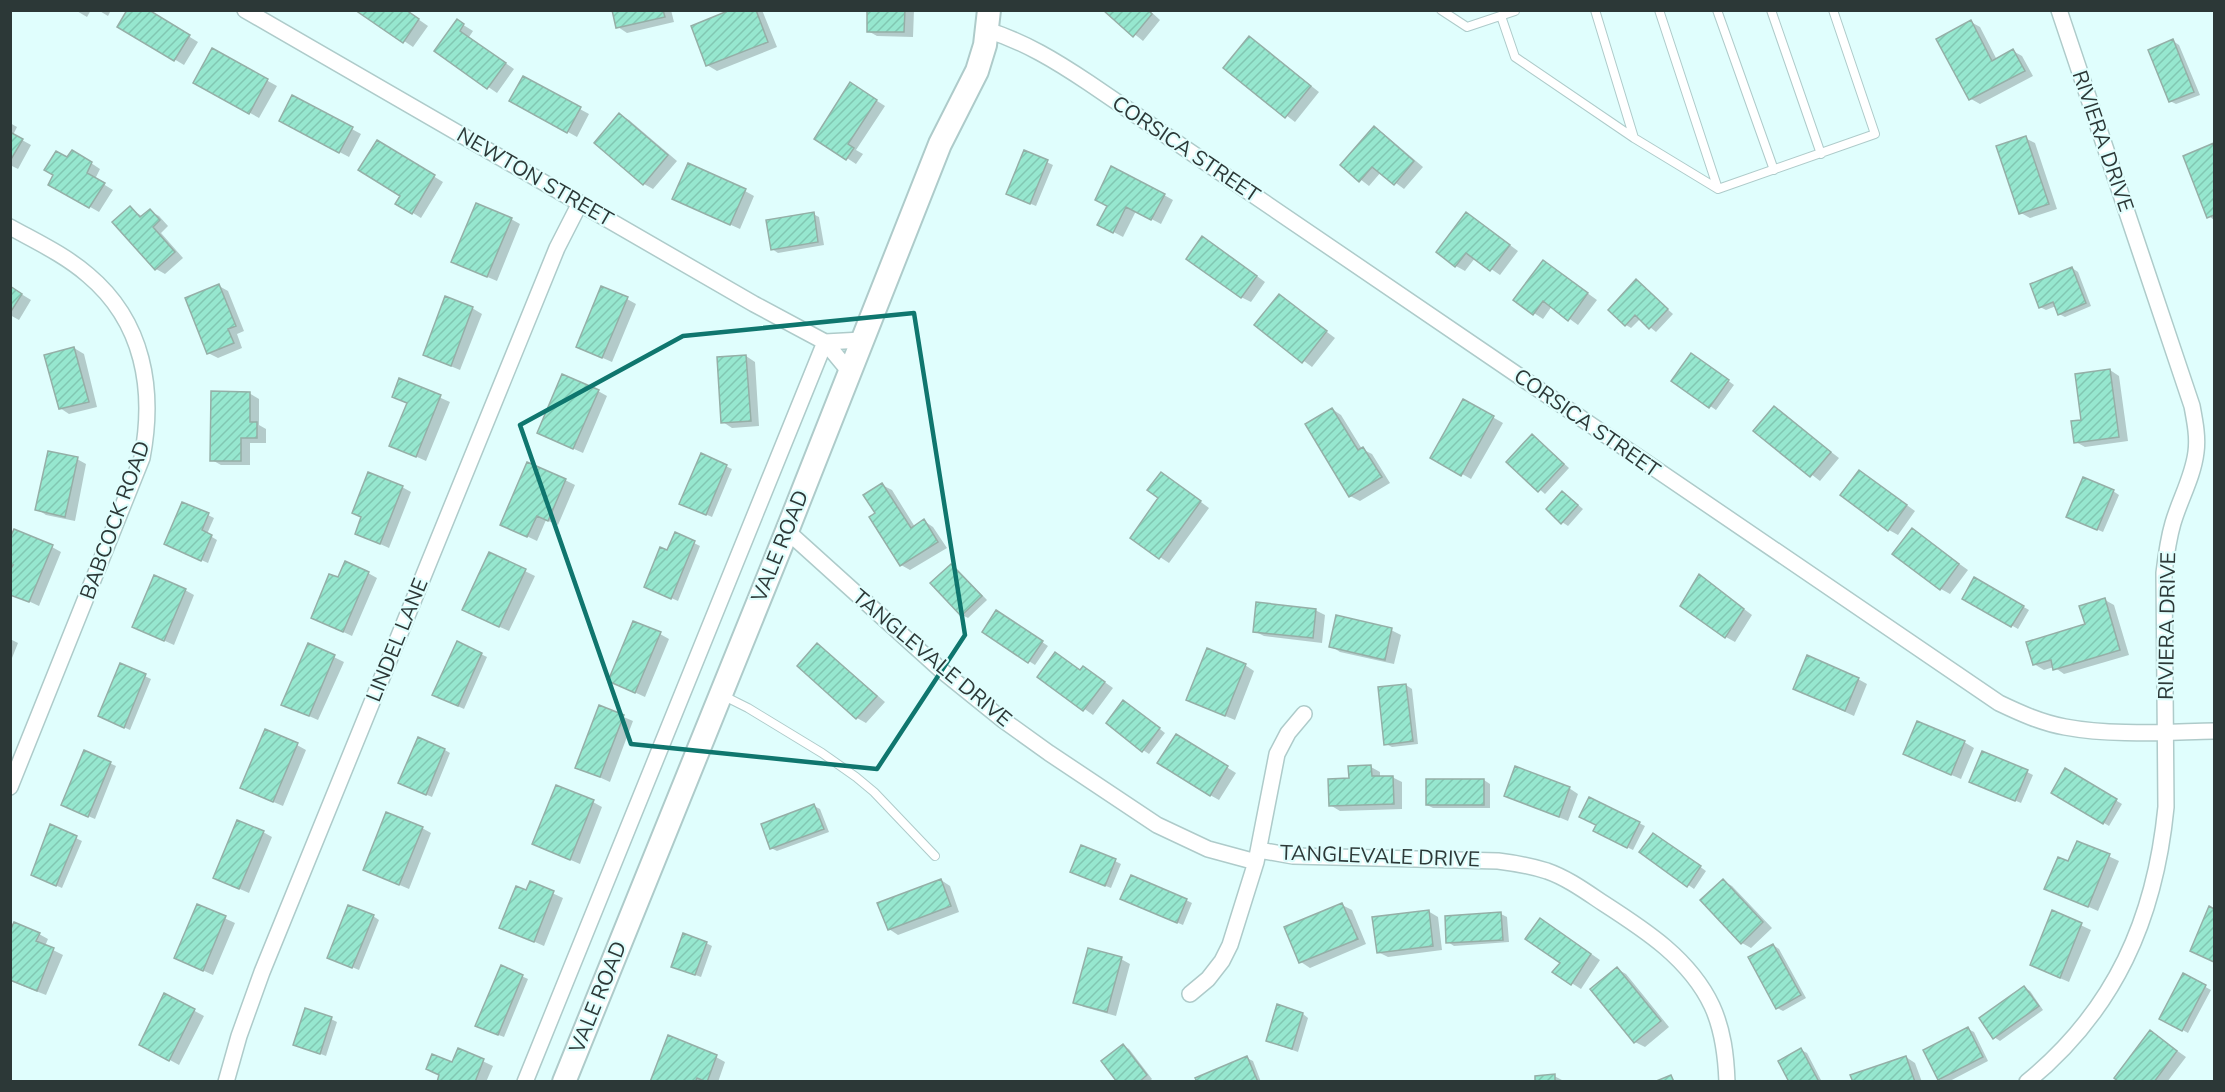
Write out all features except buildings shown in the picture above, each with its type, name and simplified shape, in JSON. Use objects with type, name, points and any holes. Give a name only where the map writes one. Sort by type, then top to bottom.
[{"type":"main road","name":"VALE ROAD","points":[[564,1082],[787,531],[940,144],[977,71],[988,20]]},
{"type":"street","name":"NEWTON STREET","points":[[245,10],[754,304],[825,342],[849,371]]},
{"type":"street","name":"RIVIERA DRIVE","points":[[2027,1082],[2072,1039],[2099,1006],[2121,969],[2140,928],[2154,884],[2162,845],[2166,807],[2164,573],[2166,548],[2196,452],[2196,428],[2192,406],[2059,10]]},
{"type":"street","name":"CORSICA STREET","points":[[988,20],[1009,37],[1039,50],[1089,83],[1999,703],[2028,717],[2063,727],[2098,732],[2214,731]]},
{"type":"street","name":"LINDEL LANE","points":[[226,1082],[239,1036],[262,972],[557,248],[580,203]]},
{"type":"street","name":"BABCOCK ROAD","points":[[10,227],[66,259],[89,276],[110,298],[127,323],[138,348],[146,376],[149,401],[148,429],[142,458],[10,787]]},
{"type":"street","points":[[525,1082],[825,342],[862,340]]},
{"type":"street","name":"TANGLEVALE DRIVE","points":[[787,531],[941,670],[1003,720],[1156,825],[1209,849],[1257,856],[1498,861],[1548,871],[1574,884],[1659,941],[1697,980],[1712,1005],[1721,1031],[1726,1057],[1727,1082]]},
{"type":"street","points":[[1190,994],[1208,979],[1222,961],[1230,945],[1257,856],[1277,754],[1288,733],[1304,714]]},
{"type":"lane","points":[[1440,10],[1467,27],[1516,11]]},
{"type":"lane","points":[[1595,10],[1634,138]]},
{"type":"lane","points":[[1659,10],[1718,189]]},
{"type":"lane","points":[[1717,10],[1774,170]]},
{"type":"lane","points":[[1771,10],[1821,154]]},
{"type":"lane","points":[[1718,189],[1875,134],[1833,10]]},
{"type":"lane","points":[[1501,16],[1515,57],[1634,138],[1718,189]]},
{"type":"lane","points":[[721,694],[822,753],[856,777],[874,792],[935,856]]},
{"type":"highlighted area","points":[[914,313],[965,635],[877,769],[631,744],[520,425],[683,336]]}]
